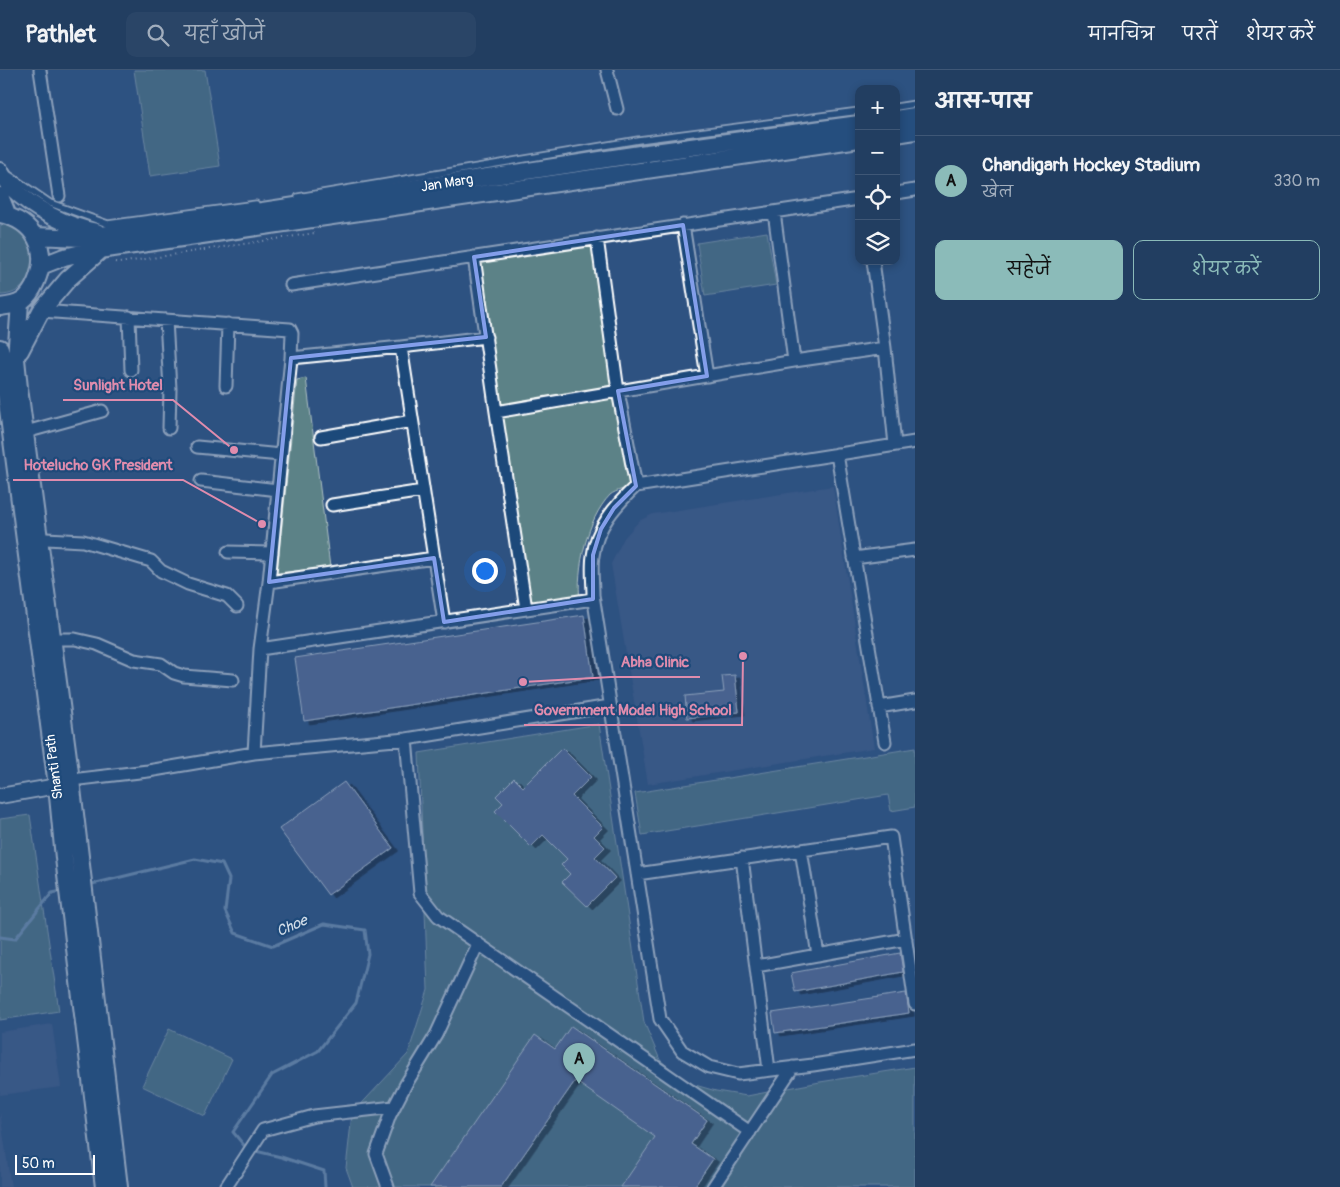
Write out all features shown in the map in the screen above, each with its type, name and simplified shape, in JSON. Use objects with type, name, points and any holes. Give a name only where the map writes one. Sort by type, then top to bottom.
[{"type":"main road","points":[[900,118],[915,116]]},
{"type":"main road","name":"Jan Marg","points":[[35,236],[82,238],[640,154],[855,125]]},
{"type":"main road","points":[[900,133],[915,131]]},
{"type":"main road","name":"Jan Marg","points":[[41,266],[64,257],[101,250],[855,140]]},
{"type":"main road","points":[[0,170],[10,186],[42,211],[83,230],[107,234]]},
{"type":"main road","points":[[0,196],[4,215],[24,223],[41,246],[41,266],[33,288],[20,302],[0,308]]},
{"type":"main road","points":[[5,358],[68,279],[101,250]]},
{"type":"main road","name":"Shanti Path","points":[[20,302],[5,358],[64,783],[81,936],[104,1187]]},
{"type":"main road","name":"Shanti Path","points":[[5,358],[23,390],[60,698],[64,783]]},
{"type":"main road","name":"Shanti Path","points":[[81,936],[119,1187]]},
{"type":"street","points":[[40,70],[59,196]]},
{"type":"street","points":[[607,70],[617,109]]},
{"type":"street","points":[[900,192],[915,190]]},
{"type":"street","points":[[291,285],[855,200]]},
{"type":"street","points":[[774,212],[794,361]]},
{"type":"street","points":[[683,226],[707,376]]},
{"type":"street","points":[[597,238],[618,391],[636,486]]},
{"type":"street","points":[[474,257],[526,609]]},
{"type":"street","points":[[874,265],[885,348],[895,445]]},
{"type":"street","points":[[41,311],[290,329],[292,333],[272,553],[260,649],[254,753]]},
{"type":"street","points":[[129,317],[131,370]]},
{"type":"street","points":[[166,320],[170,389],[169,428]]},
{"type":"street","points":[[226,386],[228,324]]},
{"type":"street","points":[[291,358],[486,337]]},
{"type":"street","points":[[401,347],[444,622]]},
{"type":"street","points":[[496,412],[794,361],[885,348]]},
{"type":"street","points":[[32,430],[102,411]]},
{"type":"street","points":[[321,437],[412,421]]},
{"type":"street","points":[[915,442],[636,486],[614,508],[601,529],[593,555],[593,599],[660,1019],[682,1051],[709,1067],[738,1074],[915,1049]]},
{"type":"street","points":[[197,447],[281,455]]},
{"type":"street","points":[[837,454],[885,742]]},
{"type":"street","points":[[201,481],[278,490]]},
{"type":"street","points":[[332,505],[424,491]]},
{"type":"street","points":[[46,539],[83,541],[151,561],[161,571],[188,584],[227,596],[238,606]]},
{"type":"street","points":[[854,558],[915,550]]},
{"type":"street","points":[[228,552],[272,553]]},
{"type":"street","points":[[269,582],[434,558]]},
{"type":"street","points":[[260,649],[593,599]]},
{"type":"street","points":[[60,638],[97,644],[134,660],[161,664],[174,673],[184,676],[233,680]]},
{"type":"street","points":[[879,707],[915,701]]},
{"type":"street","points":[[0,796],[64,783],[254,753],[406,739],[610,706]]},
{"type":"street","points":[[406,739],[420,894],[438,916],[750,1132]]},
{"type":"street","points":[[637,874],[891,837],[906,939],[911,953],[915,1004]]},
{"type":"street","points":[[801,850],[818,955]]},
{"type":"street","points":[[742,858],[769,1070]]},
{"type":"street","points":[[756,966],[906,939]]},
{"type":"street","points":[[388,1187],[376,1154],[394,1107],[436,1035],[478,944]]},
{"type":"street","points":[[712,1187],[793,1067]]},
{"type":"street","points":[[226,1187],[263,1130],[314,1116],[394,1107]]},
{"type":"lane","points":[[900,106],[915,104]]},
{"type":"lane","points":[[289,199],[638,140],[855,112]]},
{"type":"lane","points":[[0,170],[50,203],[108,224],[260,203]]},
{"type":"lane","points":[[60,698],[65,683],[64,673]]},
{"type":"highlighted area","points":[[683,225],[707,376],[618,391],[636,486],[614,508],[601,529],[593,555],[593,599],[444,622],[434,558],[269,582],[291,358],[486,337],[474,257]]},
{"type":"shaded area","points":[[833,486],[874,748],[648,784],[611,564],[624,538],[639,521],[653,514]]},
{"type":"shaded area","points":[[52,1024],[61,1087],[0,1095],[0,1032]]},
{"type":"shaded area","points":[[0,1112],[11,1187],[0,1187]]},
{"type":"green space","points":[[134,70],[205,70],[220,166],[150,176]]},
{"type":"green space","points":[[0,225],[14,228],[24,236],[30,247],[33,260],[31,273],[25,284],[14,292],[0,295]]},
{"type":"green space","points":[[767,232],[776,285],[705,296],[697,243]]},
{"type":"green space","points":[[597,238],[636,486],[619,490],[610,495],[595,517],[589,531],[582,560],[579,588],[580,601],[526,609],[474,257]]},
{"type":"green space","points":[[306,378],[330,567],[277,573],[297,380]]},
{"type":"green space","points":[[599,724],[644,1022],[660,1060],[688,1083],[716,1091],[747,1096],[915,1067],[915,1187],[353,1187],[346,1168],[352,1114],[408,1054],[428,990],[419,753]]},
{"type":"green space","points":[[915,748],[915,807],[891,811],[888,795],[642,835],[635,793]]},
{"type":"green space","points":[[30,815],[59,1011],[0,1020],[0,819]]},
{"type":"green space","points":[[169,1029],[232,1059],[205,1116],[142,1086]]},
{"type":"building","points":[[584,615],[593,677],[304,721],[295,658]]},
{"type":"building","points":[[735,675],[739,712],[687,718],[685,696],[724,692],[722,676]]},
{"type":"building","points":[[562,748],[591,777],[572,796],[603,827],[594,836],[605,847],[595,857],[615,878],[587,906],[562,882],[570,874],[561,865],[567,859],[543,835],[531,847],[495,811],[503,803],[496,796],[514,778],[523,787]]},
{"type":"building","points":[[344,782],[393,848],[328,895],[279,829]]},
{"type":"building","points":[[900,953],[903,972],[795,992],[791,973]]},
{"type":"building","points":[[906,993],[909,1013],[775,1033],[772,1013]]},
{"type":"building","points":[[571,1026],[707,1120],[691,1144],[713,1159],[694,1187],[621,1187],[655,1137],[575,1081],[501,1187],[430,1187],[535,1035],[555,1049]]},
{"type":"waterway","name":"Choe","points":[[88,885],[195,859],[222,864],[229,879],[225,911],[235,933],[273,946],[324,924],[365,930],[368,954],[356,1003],[318,1051],[272,1075],[233,1132],[247,1149],[281,1157],[324,1171],[325,1187]]},
{"type":"waterway","name":"Choe","points":[[0,937],[15,939],[52,893],[62,891]]},
{"type":"place","name":"Sunlight Hotel","points":[[234,450]]},
{"type":"place","name":"Hotelucho GK President","points":[[262,524]]},
{"type":"place","name":"Government Model High School","points":[[743,656]]},
{"type":"place","name":"Abha Clinic","points":[[523,682]]},
{"type":"place","name":"Chandigarh Hockey Stadium","points":[[579,1084]]}]
